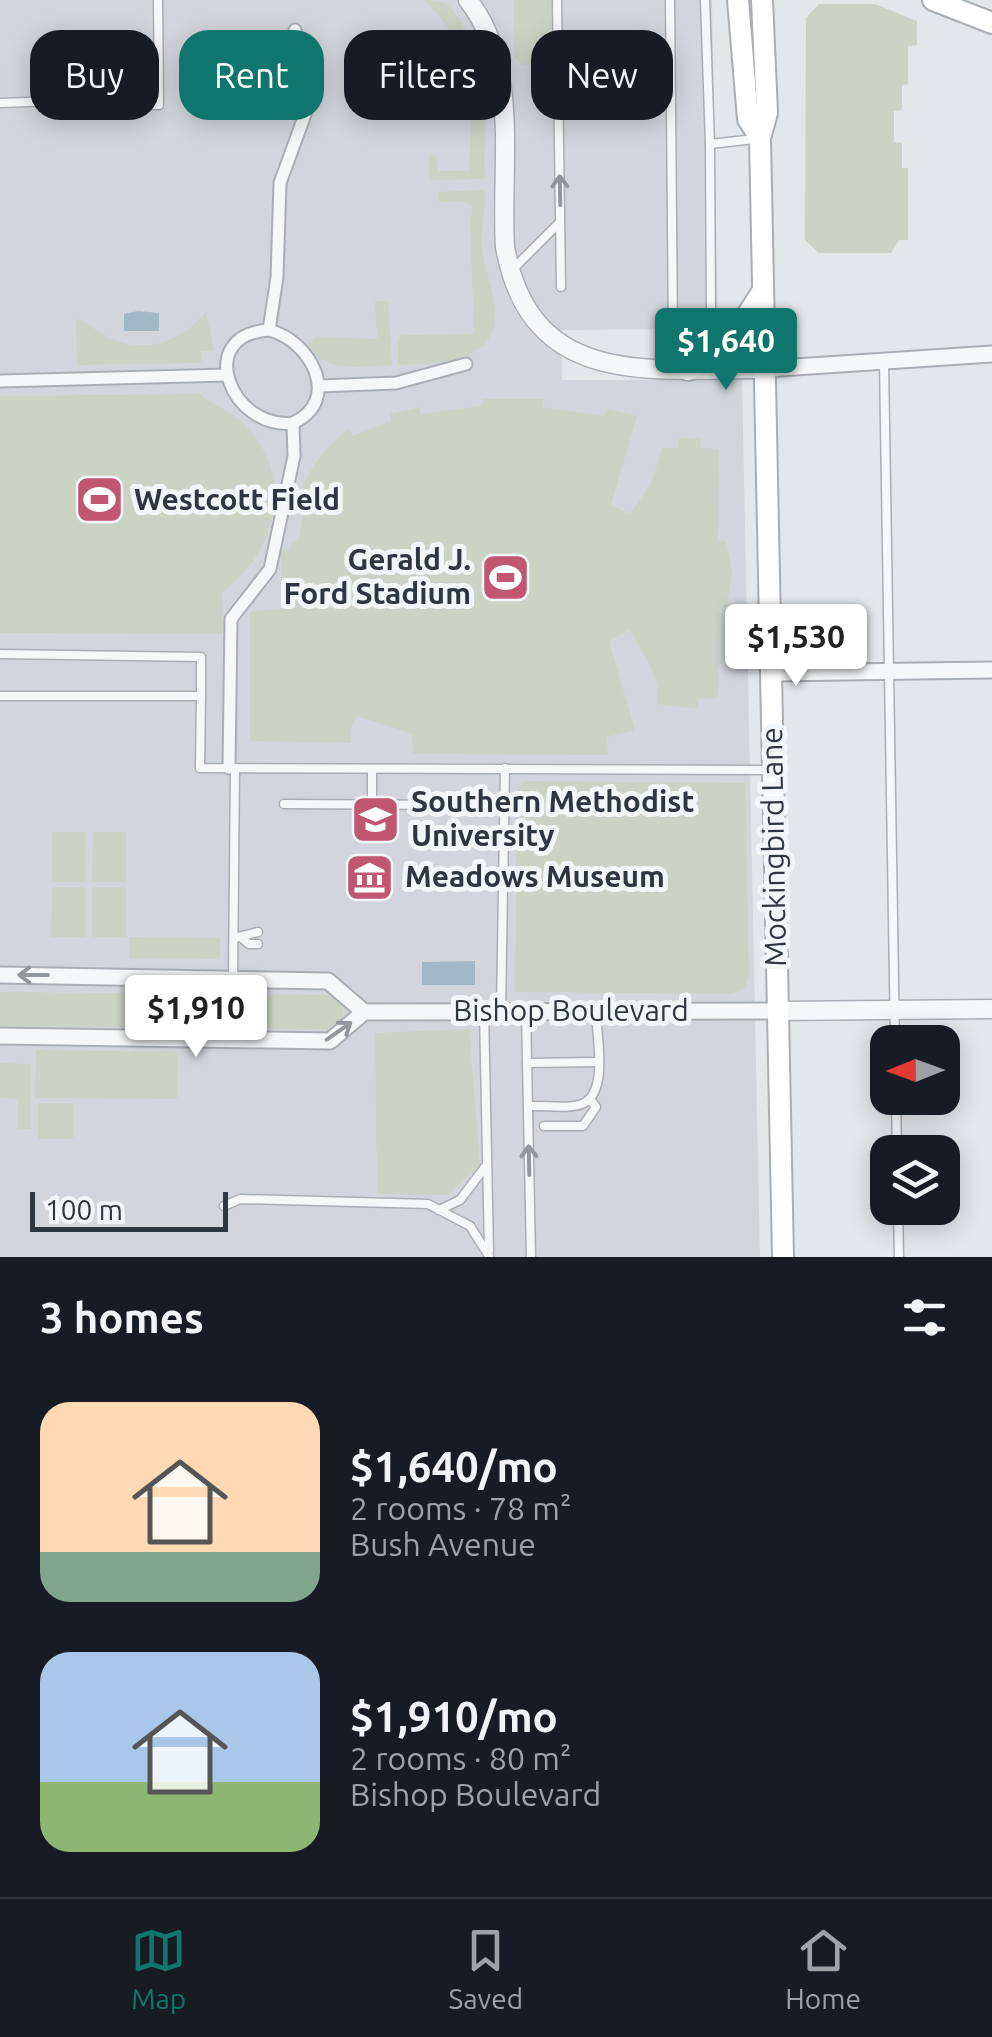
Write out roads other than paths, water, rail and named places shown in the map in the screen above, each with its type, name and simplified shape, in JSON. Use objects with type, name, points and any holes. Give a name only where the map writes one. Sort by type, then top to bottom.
[{"type":"main road","name":"Mockingbird Lane","points":[[738,0],[748,119],[760,138]]},
{"type":"main road","points":[[933,0],[992,23]]},
{"type":"main road","name":"Mockingbird Lane","points":[[763,4],[767,113],[760,138],[783,1257]]},
{"type":"main road","points":[[681,370],[726,348],[763,291]]},
{"type":"street","points":[[468,0],[492,38],[500,68],[503,222],[509,272],[533,316],[574,353],[612,367],[681,370],[765,369],[992,354]]},
{"type":"street","points":[[269,330],[278,277],[280,183],[303,120]]},
{"type":"street","points":[[269,330],[282,333],[303,349],[318,373],[319,386],[310,412],[293,423],[276,423],[252,412],[239,400],[227,375],[234,345],[244,336],[269,330]]},
{"type":"street","points":[[319,386],[396,383],[466,364]]},
{"type":"street","points":[[0,382],[227,375]]},
{"type":"street","points":[[232,768],[231,619],[270,569],[294,456],[293,423]]},
{"type":"street","points":[[771,673],[992,670]]},
{"type":"street","points":[[0,975],[328,981],[364,1012],[330,1041],[0,1036]]},
{"type":"street","points":[[778,1011],[992,1008]]},
{"type":"street","name":"Bishop Boulevard","points":[[364,1012],[778,1011]]},
{"type":"lane","points":[[158,0],[158,30]]},
{"type":"lane","points":[[557,0],[561,288]]},
{"type":"lane","points":[[670,0],[673,332],[681,370]]},
{"type":"lane","points":[[673,332],[703,328],[711,316],[705,0]]},
{"type":"lane","points":[[0,103],[30,102]]},
{"type":"lane","points":[[710,144],[760,138]]},
{"type":"lane","points":[[509,272],[560,222]]},
{"type":"lane","points":[[884,362],[894,1025]]},
{"type":"lane","points":[[0,654],[201,657],[200,768],[772,770]]},
{"type":"lane","points":[[0,696],[201,696]]},
{"type":"lane","points":[[232,768],[238,938],[233,979]]},
{"type":"lane","points":[[501,1010],[506,768]]},
{"type":"lane","points":[[372,770],[372,804]]},
{"type":"lane","points":[[284,804],[461,805]]},
{"type":"lane","points":[[238,938],[258,932]]},
{"type":"lane","points":[[238,938],[258,944]]},
{"type":"lane","points":[[526,1010],[531,1257]]},
{"type":"lane","points":[[528,1106],[580,1105],[590,1099],[598,1080],[596,1010]]},
{"type":"lane","points":[[484,1011],[489,1256]]},
{"type":"lane","points":[[527,1063],[597,1062]]},
{"type":"lane","points":[[544,1126],[584,1126],[596,1107],[590,1099]]},
{"type":"lane","points":[[439,1210],[460,1200],[476,1184],[487,1164]]},
{"type":"lane","points":[[224,1206],[240,1199],[417,1202],[470,1226],[489,1256]]},
{"type":"lane","points":[[898,1225],[899,1257]]},
{"type":"water","points":[[159,313],[159,331],[124,331],[124,314]]},
{"type":"water","points":[[475,961],[475,985],[422,985],[422,962]]},
{"type":"place","name":"Westcott Field","points":[[99,500]]},
{"type":"place","name":"Gerald J. Ford Stadium","points":[[506,577]]},
{"type":"place","name":"Southern Methodist University","points":[[376,819]]},
{"type":"place","name":"Meadows Museum","points":[[370,877]]}]
